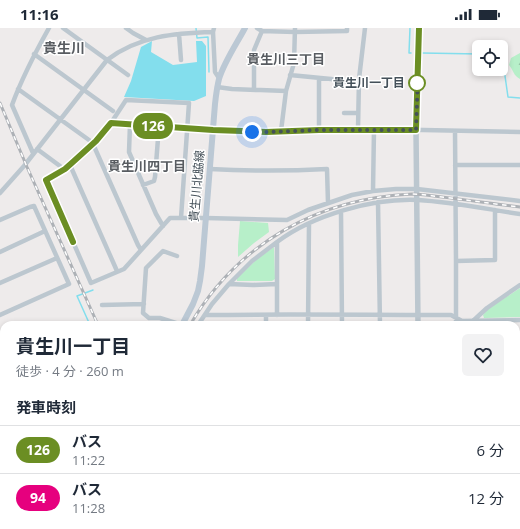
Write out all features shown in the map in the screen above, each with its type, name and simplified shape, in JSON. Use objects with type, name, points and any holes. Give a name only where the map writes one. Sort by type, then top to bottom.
[{"type":"main road","name":"貴生川北脇線","points":[[184,321],[193,304],[200,281],[217,87],[232,51],[245,28]]},
{"type":"street","points":[[49,28],[34,54],[12,105],[35,151],[60,166]]},
{"type":"street","points":[[63,28],[128,75]]},
{"type":"street","points":[[126,28],[132,33],[146,40]]},
{"type":"street","points":[[257,28],[262,31],[347,31],[347,28]]},
{"type":"street","points":[[358,130],[360,67],[365,28]]},
{"type":"street","points":[[418,321],[416,130],[419,28]]},
{"type":"street","points":[[0,193],[24,166],[107,60],[120,51],[146,40],[165,35],[213,30],[215,72],[220,78]]},
{"type":"street","points":[[282,131],[286,91],[294,63],[295,30]]},
{"type":"street","points":[[254,90],[254,50],[262,31]]},
{"type":"street","points":[[179,34],[181,60]]},
{"type":"street","points":[[34,54],[113,111]]},
{"type":"street","points":[[290,75],[331,79],[359,84]]},
{"type":"street","points":[[319,78],[319,130]]},
{"type":"street","points":[[217,87],[286,91]]},
{"type":"street","points":[[18,89],[89,140]]},
{"type":"street","points":[[181,218],[189,103],[126,100],[106,131],[70,165],[46,180],[91,283],[124,269],[170,218],[287,220],[328,202],[352,195],[396,189],[417,189],[520,201]]},
{"type":"street","points":[[344,113],[358,114]]},
{"type":"street","points":[[111,123],[266,132],[374,129],[520,132]]},
{"type":"street","points":[[130,124],[128,152],[163,226]]},
{"type":"street","points":[[143,185],[154,181],[159,126]]},
{"type":"street","points":[[373,191],[374,129]]},
{"type":"street","points":[[455,131],[456,318]]},
{"type":"street","points":[[93,144],[141,250]]},
{"type":"street","points":[[70,165],[118,271]]},
{"type":"street","points":[[455,165],[520,165]]},
{"type":"street","points":[[210,169],[256,171],[327,169],[328,202]]},
{"type":"street","points":[[201,321],[228,284],[252,261],[277,242],[309,224],[358,206],[378,202],[417,200],[456,204],[520,214]]},
{"type":"street","points":[[378,202],[380,321]]},
{"type":"street","points":[[0,220],[34,206],[69,284],[0,315]]},
{"type":"street","points":[[456,261],[495,260],[495,210]]},
{"type":"street","points":[[341,212],[342,321]]},
{"type":"street","points":[[308,321],[309,224]]},
{"type":"street","points":[[0,252],[45,231]]},
{"type":"street","points":[[277,242],[277,315]]},
{"type":"street","points":[[169,321],[160,318],[149,318],[143,313],[146,268],[163,251],[177,256]]},
{"type":"street","points":[[0,284],[57,258]]},
{"type":"street","points":[[228,284],[277,284]]},
{"type":"street","points":[[474,320],[487,308],[520,285]]},
{"type":"street","points":[[102,305],[144,304]]},
{"type":"street","points":[[266,314],[266,321]]},
{"type":"street","points":[[205,315],[451,315],[462,321],[520,320]]},
{"type":"green space","points":[[520,53],[520,79],[509,65],[511,58]]},
{"type":"green space","points":[[240,221],[268,223],[269,232],[238,257],[238,245]]},
{"type":"green space","points":[[274,247],[275,279],[272,281],[237,281],[237,278],[257,259]]},
{"type":"green space","points":[[520,288],[520,317],[484,318],[483,315],[488,309]]},
{"type":"water","points":[[152,41],[151,52],[173,65],[197,62],[196,41],[202,41],[206,46],[206,96],[194,101],[124,97],[131,81],[141,47]]},
{"type":"waterway","points":[[196,28],[197,38],[208,37],[209,72]]},
{"type":"waterway","points":[[410,28],[409,53],[411,53]]},
{"type":"waterway","points":[[422,53],[472,54]]},
{"type":"waterway","points":[[505,76],[508,97],[520,98]]},
{"type":"waterway","points":[[88,321],[77,296],[93,290]]},
{"type":"railway","points":[[0,103],[96,321]]},
{"type":"railway","points":[[193,321],[209,296],[231,271],[256,249],[283,231],[313,216],[344,205],[377,197],[412,194],[520,207]]},
{"type":"bus line","name":"126","points":[[73,242],[46,180],[65,169],[96,141],[106,131],[111,123],[266,132],[374,129],[416,130],[419,28]]},
{"type":"place","name":"貴生川一丁目","points":[[417,83]]},
{"type":"district","name":"貴生川","points":[[64,48]]},
{"type":"district","name":"貴生川三丁目","points":[[286,59]]},
{"type":"district","name":"貴生川四丁目","points":[[147,166]]},
{"type":"route","points":[[252,132],[374,129],[416,130],[418,76],[417,83]]}]
